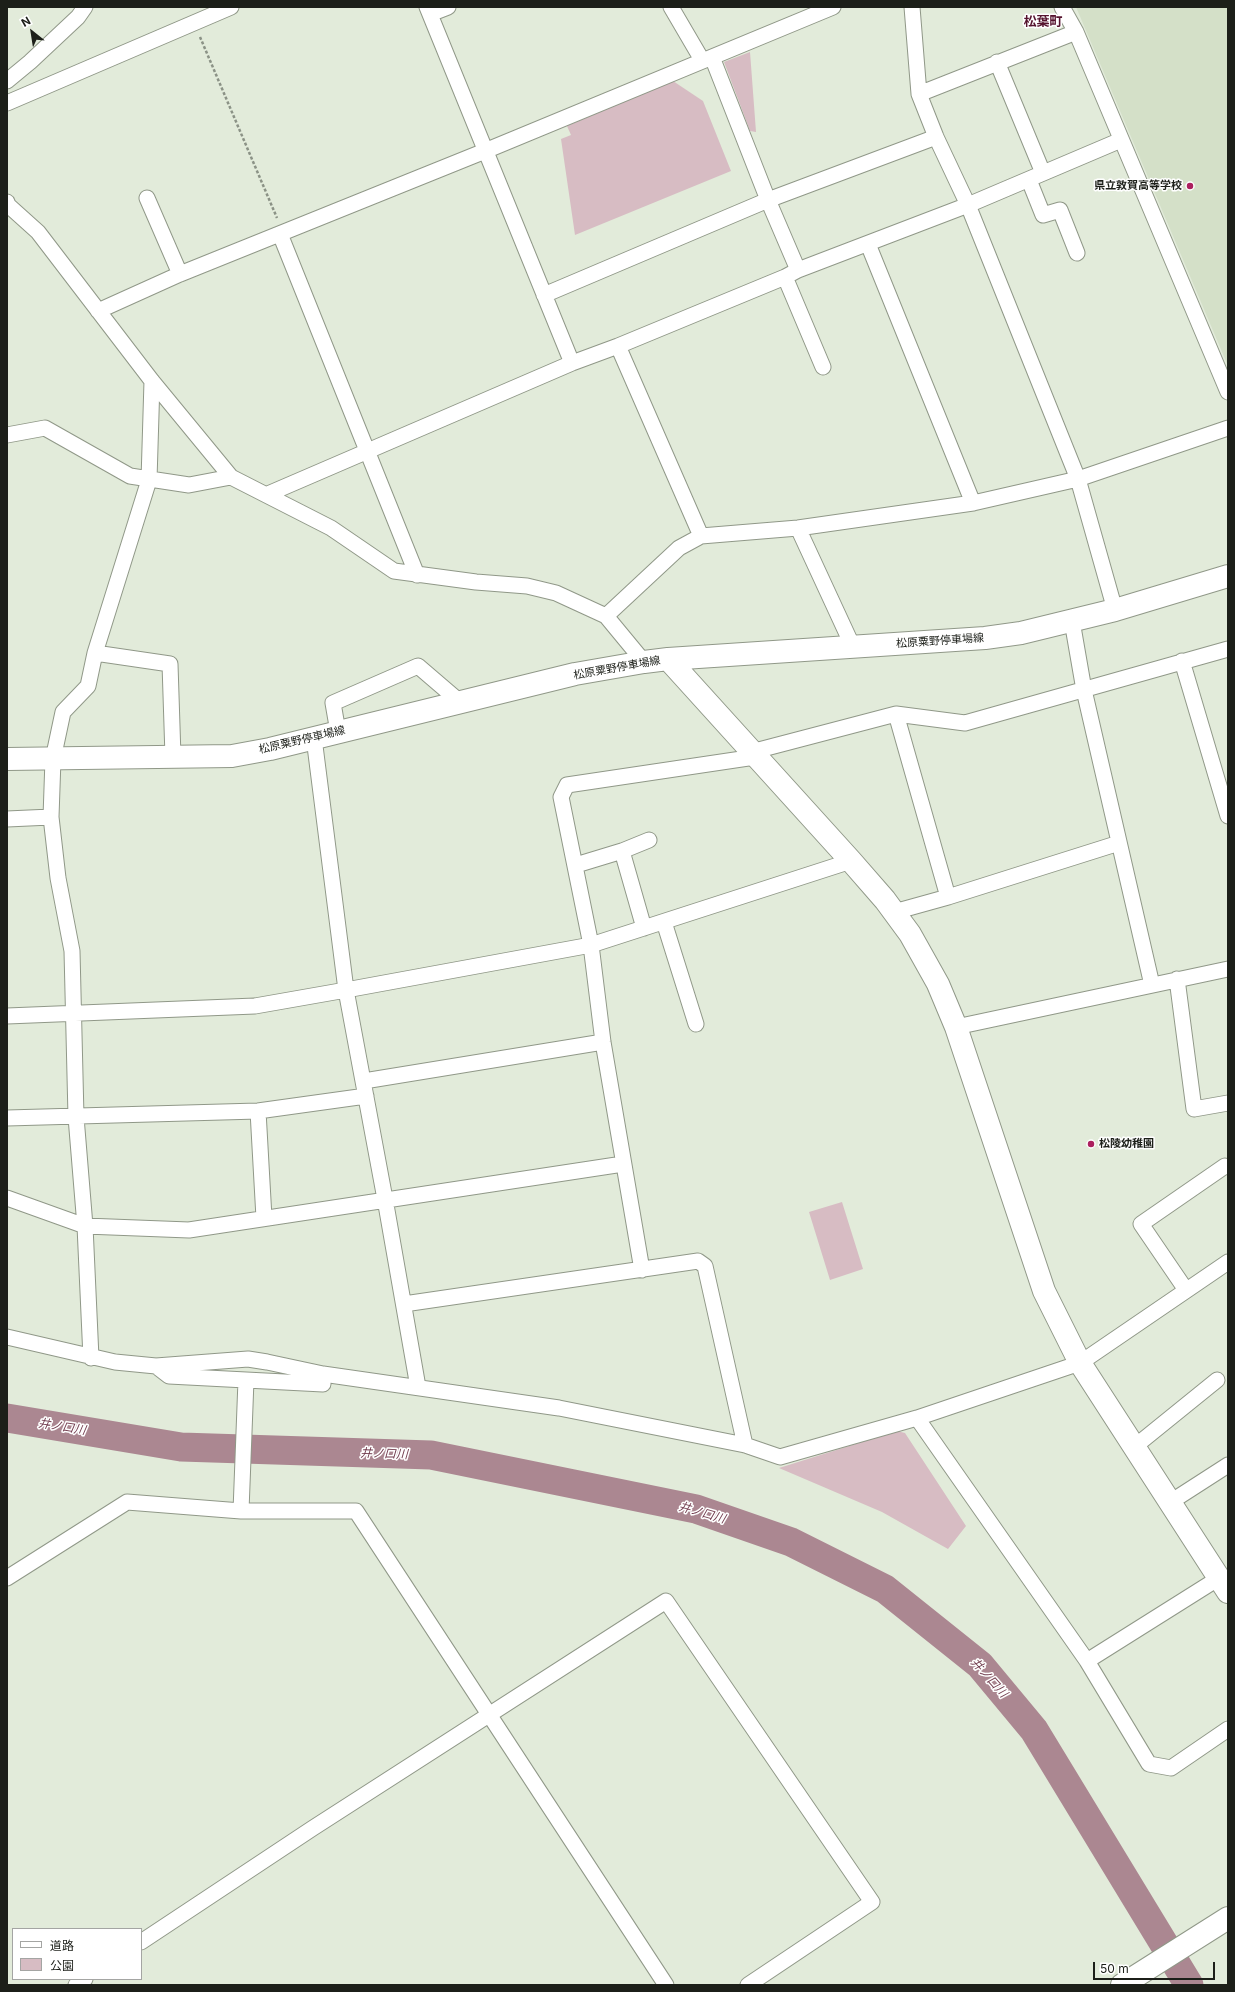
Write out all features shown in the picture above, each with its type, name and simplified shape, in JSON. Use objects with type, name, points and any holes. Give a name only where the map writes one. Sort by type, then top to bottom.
[{"type":"main road","name":"松原粟野停車場線","points":[[7,759],[232,756],[314,738],[575,674],[668,659],[985,638],[1022,633],[1115,610],[1228,576]]},
{"type":"main road","points":[[668,659],[850,861],[894,912],[910,934],[938,984],[956,1027],[1044,1291],[1080,1363],[1133,1448],[1223,1585]]},
{"type":"main road","points":[[1130,1979],[1225,1920]]},
{"type":"street","points":[[7,81],[73,22],[85,7]]},
{"type":"street","points":[[7,103],[232,7]]},
{"type":"street","points":[[448,7],[428,11],[572,364]]},
{"type":"street","points":[[671,7],[707,59],[768,200],[823,367]]},
{"type":"street","points":[[98,311],[180,274],[485,152],[833,7]]},
{"type":"street","points":[[912,7],[919,94],[936,137],[968,205],[1078,479],[1115,610]]},
{"type":"street","points":[[1062,7],[1076,32],[1228,392]]},
{"type":"street","points":[[919,94],[1076,32]]},
{"type":"street","points":[[998,62],[1043,173]]},
{"type":"street","points":[[544,295],[768,200],[936,137]]},
{"type":"street","points":[[268,494],[366,451],[791,273],[968,205],[1121,140]]},
{"type":"street","points":[[1029,180],[1043,215],[1060,210],[1077,253]]},
{"type":"street","points":[[147,198],[180,274]]},
{"type":"street","points":[[7,206],[38,232],[152,381],[231,477],[268,494],[331,528],[394,571],[417,575],[527,586],[556,593],[606,616],[644,662]]},
{"type":"street","points":[[282,234],[366,451],[417,575]]},
{"type":"street","points":[[868,244],[973,503]]},
{"type":"street","points":[[618,346],[701,536]]},
{"type":"street","points":[[90,1358],[86,1226],[76,1117],[72,951],[58,878],[51,818],[53,759],[63,712],[88,686],[95,653],[149,480],[152,381]]},
{"type":"street","points":[[7,435],[45,428],[130,476],[149,480],[189,485],[231,477]]},
{"type":"street","points":[[606,616],[679,548],[701,536],[798,528],[973,503],[1078,479],[1228,428]]},
{"type":"street","points":[[798,528],[852,647]]},
{"type":"street","points":[[1072,621],[1084,690],[1152,985]]},
{"type":"street","points":[[642,1270],[603,1042],[591,944],[561,797],[567,785],[753,754],[896,714],[966,723],[1228,649]]},
{"type":"street","points":[[95,653],[170,664],[172,757]]},
{"type":"street","points":[[1182,661],[1222,775],[1228,816]]},
{"type":"street","points":[[338,732],[334,703],[418,666],[460,702]]},
{"type":"street","points":[[896,714],[948,897]]},
{"type":"street","points":[[314,738],[346,990],[364,1081],[418,1387]]},
{"type":"street","points":[[7,819],[51,818]]},
{"type":"street","points":[[576,865],[622,851],[649,840]]},
{"type":"street","points":[[894,912],[948,897],[1119,843]]},
{"type":"street","points":[[622,851],[644,928]]},
{"type":"street","points":[[7,1016],[255,1006],[346,990],[591,944],[664,922],[850,861]]},
{"type":"street","points":[[664,922],[696,1024]]},
{"type":"street","points":[[956,1027],[1228,968]]},
{"type":"street","points":[[1177,980],[1194,1109],[1228,1103]]},
{"type":"street","points":[[364,1081],[603,1042]]},
{"type":"street","points":[[7,1118],[258,1110],[366,1096]]},
{"type":"street","points":[[258,1110],[264,1218]]},
{"type":"street","points":[[7,1198],[86,1226],[189,1230],[623,1164]]},
{"type":"street","points":[[1186,1290],[1141,1224],[1225,1166],[1228,1167]]},
{"type":"street","points":[[404,1304],[698,1261],[705,1266],[745,1445]]},
{"type":"street","points":[[7,1337],[90,1358],[156,1366],[248,1359],[323,1374],[559,1408],[745,1445],[780,1458],[917,1418],[1080,1363],[1228,1262]]},
{"type":"street","points":[[156,1366],[169,1376],[246,1386],[323,1384],[323,1374]]},
{"type":"street","points":[[1133,1448],[1217,1380]]},
{"type":"street","points":[[241,1511],[246,1386]]},
{"type":"street","points":[[917,1418],[1087,1661],[1149,1764],[1171,1768],[1228,1729]]},
{"type":"street","points":[[1169,1502],[1228,1465]]},
{"type":"street","points":[[7,1578],[127,1502],[241,1511],[356,1511],[666,1985]]},
{"type":"street","points":[[1087,1661],[1223,1585]]},
{"type":"street","points":[[142,1941],[666,1601],[872,1902],[748,1985]]},
{"type":"path","points":[[194,22],[282,234]]},
{"type":"shaded area","name":"県立敦賀高等学校","points":[[1076,7],[1228,7],[1228,366]]},
{"type":"green space","points":[[750,52],[756,132],[750,131],[724,62]]},
{"type":"green space","points":[[673,81],[703,101],[731,171],[575,235],[561,139],[571,135],[567,126]]},
{"type":"green space","points":[[842,1202],[863,1269],[830,1280],[809,1212]]},
{"type":"green space","points":[[897,1431],[905,1433],[966,1526],[948,1549],[882,1512],[779,1468]]},
{"type":"waterway","name":"井ノ口川","points":[[7,1418],[181,1447],[431,1455],[696,1509],[791,1542],[885,1589],[980,1665],[1034,1730],[1189,1985]]},
{"type":"place","name":"県立敦賀高等学校","points":[[1190,186]]},
{"type":"place","name":"松陵幼稚園","points":[[1091,1144]]},
{"type":"district","name":"松葉町","points":[[1043,22]]}]
